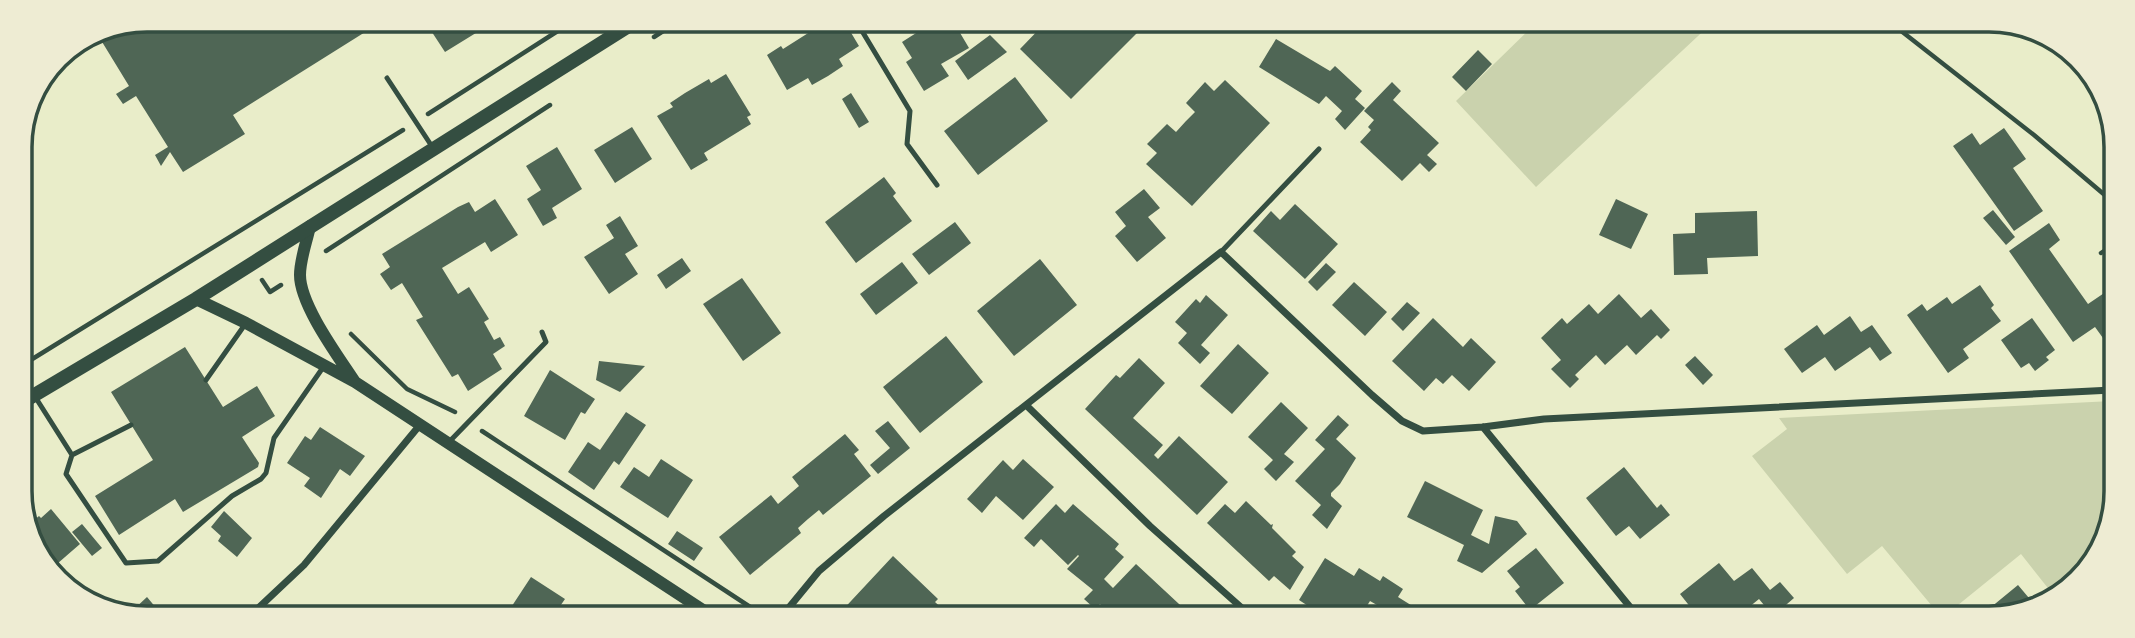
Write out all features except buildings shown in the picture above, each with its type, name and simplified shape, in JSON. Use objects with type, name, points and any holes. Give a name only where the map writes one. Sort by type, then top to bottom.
[{"type":"main road","points":[[34,396],[195,299],[619,32]]},
{"type":"street","points":[[310,226],[300,273],[301,285],[313,316],[355,382]]},
{"type":"street","points":[[790,606],[819,571],[874,524],[1221,253],[1372,396],[1402,421],[1423,431],[1544,419],[2104,390]]},
{"type":"street","points":[[195,299],[246,323],[355,382],[697,606]]},
{"type":"street","points":[[1026,405],[1150,526],[1240,606]]},
{"type":"street","points":[[261,606],[304,565],[419,426]]},
{"type":"street","points":[[1483,427],[1629,606]]},
{"type":"lane","points":[[863,32],[910,111],[907,144],[937,186]]},
{"type":"lane","points":[[387,78],[433,148]]},
{"type":"lane","points":[[1221,253],[1319,149]]},
{"type":"lane","points":[[206,380],[246,323]]},
{"type":"lane","points":[[447,444],[546,342],[542,332]]},
{"type":"lane","points":[[131,425],[72,455],[66,474],[126,564],[158,561],[232,496],[261,479],[266,473],[274,438],[324,366]]},
{"type":"lane","points":[[34,396],[72,455]]},
{"type":"path","points":[[645,42],[661,32]]},
{"type":"path","points":[[1902,32],[2034,135],[2104,194]]},
{"type":"path","points":[[320,258],[324,252],[556,101]]},
{"type":"path","points":[[32,359],[233,235]]},
{"type":"path","points":[[344,328],[407,389],[454,412],[749,606]]},
{"type":"green space","points":[[1527,32],[1702,32],[1536,187],[1456,101]]},
{"type":"green space","points":[[2104,401],[2104,491],[2100,521],[2084,555],[2070,573],[2049,589],[2021,554],[1957,606],[1932,606],[1882,546],[1847,574],[1752,456],[1787,429],[1779,418]]}]
